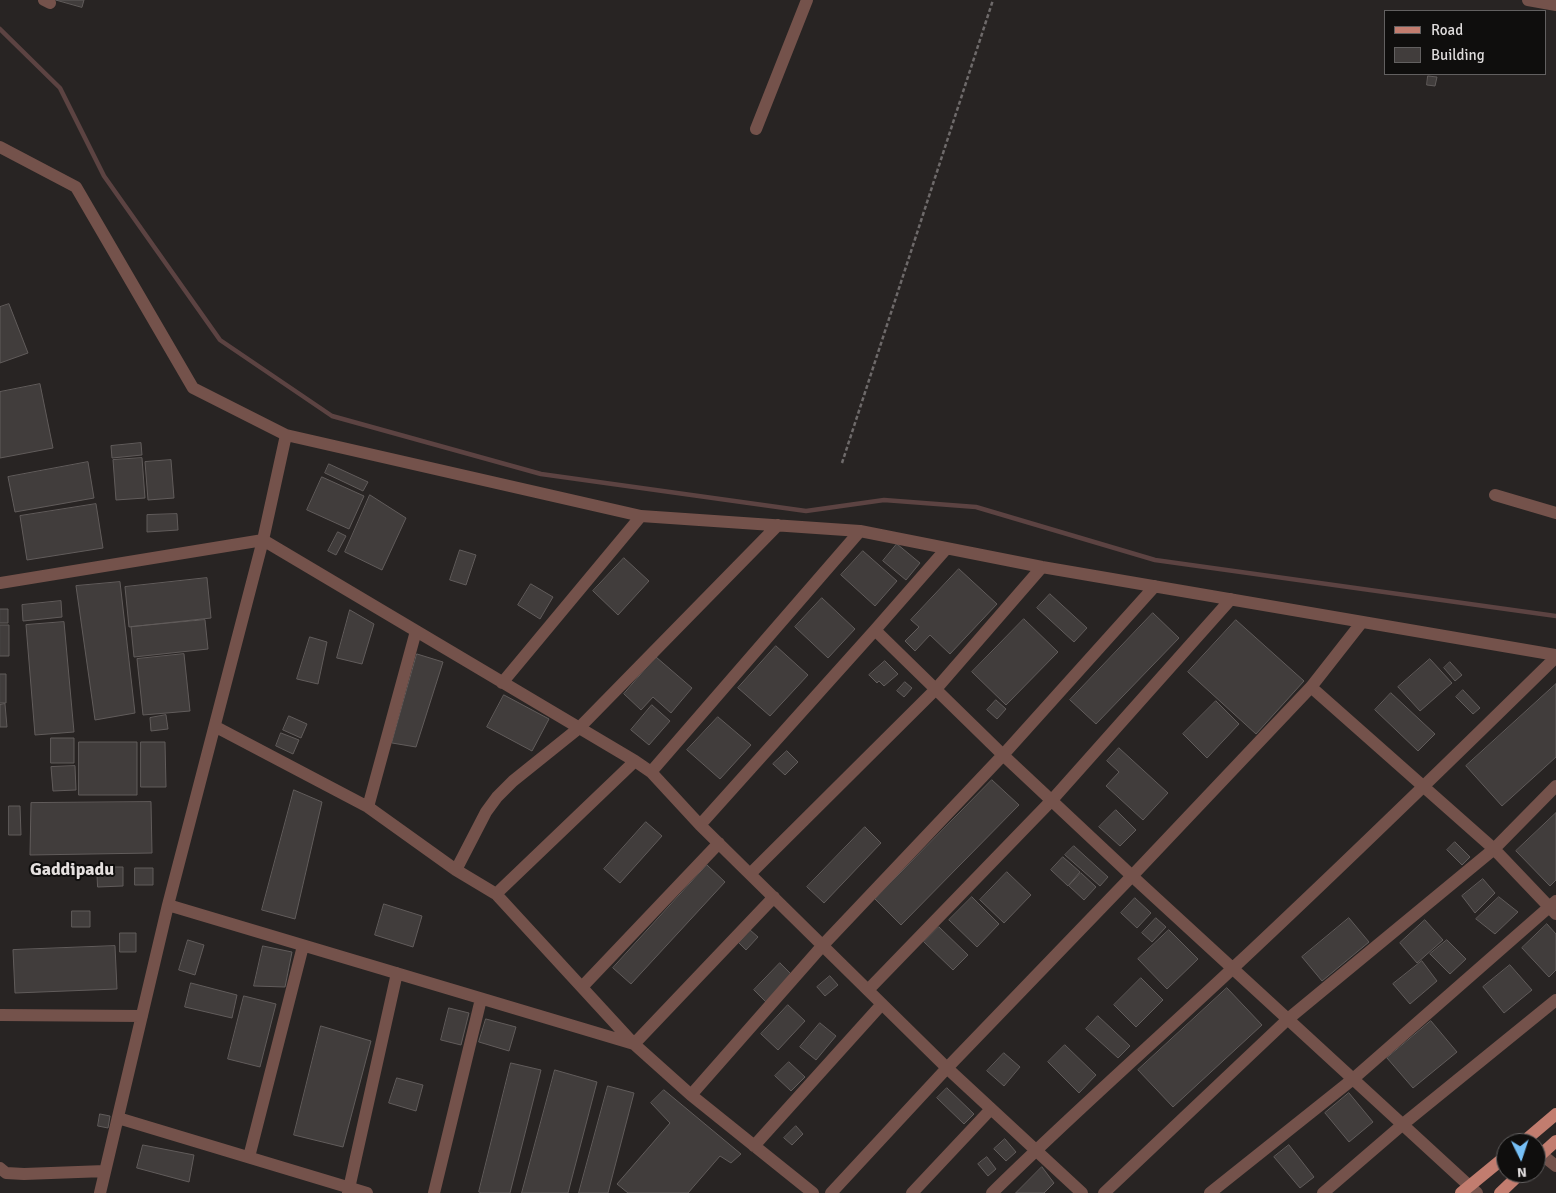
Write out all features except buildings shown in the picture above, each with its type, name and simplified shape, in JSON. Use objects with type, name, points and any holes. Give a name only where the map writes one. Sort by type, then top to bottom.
[{"type":"main road","points":[[1534,1133],[1556,1114]]},
{"type":"main road","points":[[1546,1150],[1556,1141]]},
{"type":"main road","points":[[1469,1191],[1496,1165]]},
{"type":"main road","points":[[1500,1193],[1510,1183]]},
{"type":"street","points":[[756,129],[807,0]]},
{"type":"street","points":[[1528,0],[1556,4]]},
{"type":"street","points":[[0,147],[76,187],[193,388],[286,435],[641,516],[860,531],[1042,567],[1556,656]]},
{"type":"street","points":[[100,1193],[168,905],[216,727],[263,540],[286,435]]},
{"type":"street","points":[[1495,495],[1556,513]]},
{"type":"street","points":[[502,683],[641,516]]},
{"type":"street","points":[[456,870],[486,812],[497,797],[513,781],[579,728],[778,526]]},
{"type":"street","points":[[650,772],[860,531]]},
{"type":"street","points":[[0,583],[263,540],[650,772],[719,844],[947,1068],[1082,1193]]},
{"type":"street","points":[[700,825],[946,549]]},
{"type":"street","points":[[750,874],[936,689],[1042,567]]},
{"type":"street","points":[[690,1095],[823,945],[1003,755],[1155,586]]},
{"type":"street","points":[[868,990],[1052,800],[1230,599]]},
{"type":"street","points":[[831,1193],[947,1068],[1311,687],[1362,622]]},
{"type":"street","points":[[875,630],[1003,755],[1353,1079],[1469,1191]]},
{"type":"street","points":[[368,807],[416,631]]},
{"type":"street","points":[[992,1193],[1423,787],[1556,656]]},
{"type":"street","points":[[1210,1193],[1353,1079],[1554,907],[1494,849],[1311,687]]},
{"type":"street","points":[[216,727],[368,807],[456,870],[496,894],[634,1044],[690,1095],[813,1193]]},
{"type":"street","points":[[496,894],[634,761]]},
{"type":"street","points":[[1104,1193],[1288,1019],[1494,849],[1556,786]]},
{"type":"street","points":[[582,987],[719,844]]},
{"type":"street","points":[[634,1044],[774,897]]},
{"type":"street","points":[[168,905],[634,1044]]},
{"type":"street","points":[[249,1157],[303,946]]},
{"type":"street","points":[[349,1190],[397,974]]},
{"type":"street","points":[[434,1193],[481,999]]},
{"type":"street","points":[[1323,1193],[1556,1000]]},
{"type":"street","points":[[754,1146],[882,1004]]},
{"type":"street","points":[[0,1015],[142,1016]]},
{"type":"street","points":[[912,1193],[992,1109]]},
{"type":"street","points":[[118,1118],[249,1157],[349,1190],[367,1193]]},
{"type":"street","points":[[0,1168],[6,1173],[24,1174],[105,1171]]},
{"type":"path","points":[[842,463],[993,0]]},
{"type":"waterway","points":[[0,29],[60,88],[104,176],[220,340],[332,416],[541,474],[806,511],[884,500],[976,507],[1155,560],[1556,616]]},
{"type":"district","name":"Gaddipadu","points":[[72,870]]}]
